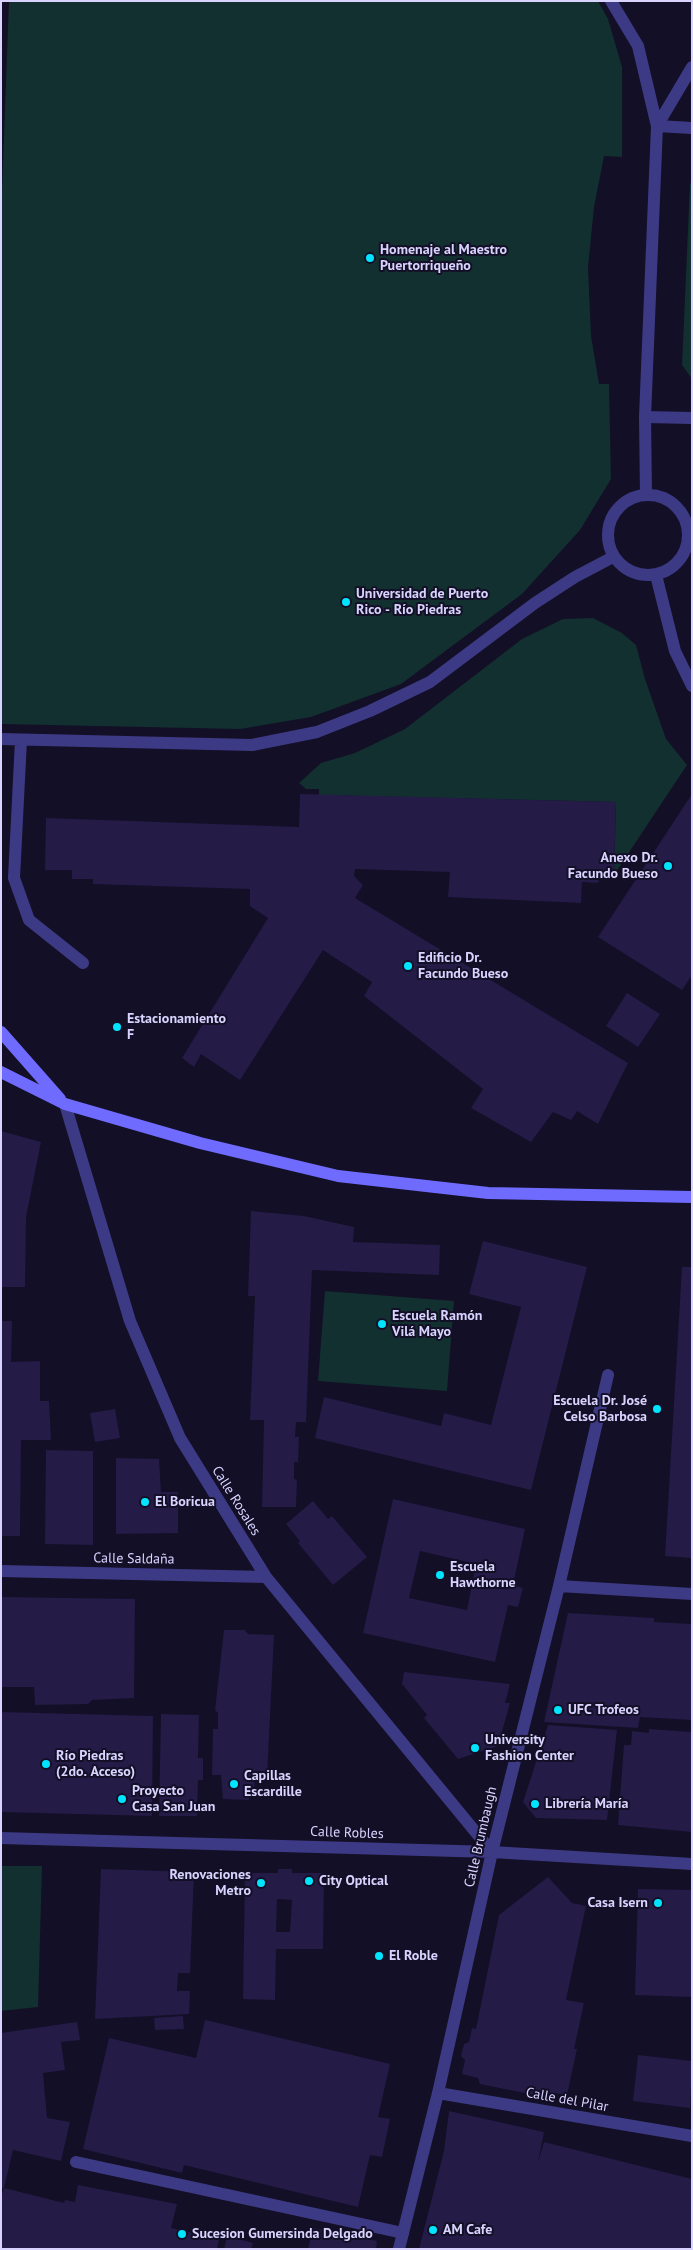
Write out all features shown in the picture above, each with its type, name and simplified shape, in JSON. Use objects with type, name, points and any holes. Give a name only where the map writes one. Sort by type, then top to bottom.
[{"type":"street","points":[[611,1],[638,46],[657,126],[645,417],[646,495]]},
{"type":"street","points":[[657,126],[692,67]]},
{"type":"street","points":[[657,126],[692,128]]},
{"type":"street","points":[[645,417],[692,418]]},
{"type":"street","points":[[655,494],[670,500],[681,511],[688,526],[688,542],[682,557],[671,568],[656,575],[640,575],[626,569],[613,557],[607,544],[607,528],[613,513],[624,501],[639,495],[646,495],[655,494]]},
{"type":"street","points":[[1,739],[252,745],[317,732],[370,711],[430,682],[535,603],[575,577],[613,557]]},
{"type":"street","points":[[656,575],[675,651],[692,686]]},
{"type":"street","points":[[21,740],[14,878],[29,920],[83,963]]},
{"type":"street","points":[[1,1032],[65,1104]]},
{"type":"street","points":[[1,1072],[65,1104],[200,1143],[338,1176],[488,1193],[692,1197]]},
{"type":"street","name":"Calle Rosales","points":[[65,1104],[130,1321],[176,1429],[266,1577],[492,1852]]},
{"type":"street","name":"Calle Brumbaugh","points":[[399,2249],[438,2093],[492,1852],[559,1586],[608,1375]]},
{"type":"street","name":"Calle Saldaña","points":[[1,1571],[266,1577]]},
{"type":"street","points":[[559,1586],[692,1594]]},
{"type":"street","name":"Calle Robles","points":[[1,1838],[492,1852],[692,1864]]},
{"type":"street","name":"Calle del Pilar","points":[[438,2093],[692,2136]]},
{"type":"street","points":[[76,2162],[403,2234]]},
{"type":"green space","points":[[9,1],[598,1],[608,19],[622,67],[622,157],[604,156],[594,207],[588,267],[591,336],[599,384],[609,384],[611,479],[580,530],[522,594],[401,684],[311,717],[240,729],[1,724],[1,218]]},
{"type":"green space","points":[[692,181],[692,379],[682,365],[690,184]]},
{"type":"green space","points":[[593,618],[622,633],[636,645],[645,679],[666,739],[687,765],[614,875],[616,802],[319,795],[319,789],[306,789],[299,783],[321,763],[355,753],[405,729],[522,639],[563,619]]},
{"type":"green space","points":[[325,1291],[454,1301],[447,1391],[318,1381]]},
{"type":"green space","points":[[1,1866],[42,1866],[38,2007],[1,2011]]},
{"type":"building","name":"Edificio Dr. Facundo Bueso","points":[[300,794],[616,802],[614,875],[600,875],[598,883],[582,882],[581,903],[448,897],[450,872],[355,869],[354,876],[363,885],[355,898],[628,1063],[598,1124],[577,1111],[571,1120],[553,1112],[531,1142],[471,1108],[483,1089],[364,996],[372,982],[323,950],[240,1080],[201,1054],[194,1067],[182,1058],[268,918],[250,906],[250,889],[93,884],[93,879],[72,879],[72,870],[45,870],[46,818],[299,827]]},
{"type":"building","name":"Anexo Dr. Facundo Bueso","points":[[692,794],[692,975],[682,990],[598,937]]},
{"type":"building","points":[[627,993],[660,1014],[638,1047],[606,1026]]},
{"type":"building","points":[[1,1131],[41,1142],[26,1217],[25,1287],[1,1287]]},
{"type":"building","points":[[251,1211],[304,1216],[354,1227],[353,1242],[440,1245],[439,1275],[312,1270],[306,1422],[296,1422],[295,1437],[299,1437],[298,1462],[294,1462],[294,1479],[297,1480],[296,1507],[262,1507],[264,1420],[250,1420],[255,1296],[248,1296]]},
{"type":"building","points":[[483,1241],[587,1267],[531,1490],[315,1438],[324,1397],[441,1426],[444,1413],[491,1425],[521,1307],[469,1294]]},
{"type":"building","points":[[682,1267],[692,1267],[692,1558],[665,1556]]},
{"type":"building","points":[[1,1321],[12,1321],[11,1362],[40,1361],[40,1401],[49,1401],[51,1440],[21,1440],[20,1536],[1,1536]]},
{"type":"building","points":[[115,1409],[120,1438],[95,1442],[90,1413]]},
{"type":"building","points":[[46,1450],[93,1451],[93,1545],[45,1544]]},
{"type":"building","points":[[116,1458],[159,1459],[161,1492],[178,1492],[178,1533],[116,1534]]},
{"type":"building","points":[[393,1499],[525,1529],[513,1585],[523,1588],[518,1607],[508,1605],[495,1662],[363,1633]],"holes":[[[420,1551],[476,1564],[467,1610],[409,1598]]]},
{"type":"building","points":[[313,1501],[328,1519],[332,1516],[367,1557],[333,1585],[298,1543],[300,1541],[286,1524]]},
{"type":"building","points":[[1,1597],[135,1599],[134,1698],[92,1700],[88,1704],[35,1705],[34,1687],[1,1687]]},
{"type":"building","points":[[568,1613],[654,1618],[654,1622],[692,1624],[692,1720],[640,1717],[638,1728],[544,1722]]},
{"type":"building","points":[[224,1630],[245,1630],[248,1634],[274,1635],[267,1777],[255,1778],[254,1794],[248,1800],[223,1799],[221,1775],[212,1775],[213,1729],[218,1729],[218,1713],[215,1710]]},
{"type":"building","points":[[404,1672],[510,1684],[505,1703],[510,1703],[498,1746],[458,1759],[424,1718],[427,1715],[402,1684]]},
{"type":"building","points":[[1,1712],[153,1716],[152,1816],[1,1812]]},
{"type":"building","points":[[161,1714],[199,1715],[198,1758],[203,1758],[203,1780],[198,1780],[197,1816],[159,1816]]},
{"type":"building","points":[[548,1725],[617,1730],[607,1820],[536,1818],[523,1802]]},
{"type":"building","points":[[649,1729],[692,1732],[692,1832],[618,1825],[624,1745],[631,1745],[632,1731],[649,1733]]},
{"type":"building","points":[[101,1869],[194,1872],[190,1973],[178,1973],[177,1991],[190,1991],[189,2014],[95,2019]]},
{"type":"building","points":[[278,1869],[292,1869],[292,1873],[324,1873],[323,1949],[276,1949],[275,2000],[243,1999],[245,1873],[278,1873]],"holes":[[[277,1899],[292,1900],[290,1932],[276,1932]]]},
{"type":"building","points":[[548,1877],[572,1903],[586,1906],[566,2000],[584,2003],[574,2049],[577,2049],[567,2095],[555,2093],[554,2099],[480,2084],[478,2078],[462,2074],[465,2060],[461,2056],[464,2044],[469,2042],[472,2028],[476,2029],[499,1915]]},
{"type":"building","points":[[638,1889],[692,1890],[692,1997],[635,1995]]},
{"type":"building","points":[[183,2016],[184,2029],[155,2030],[154,2018]]},
{"type":"building","points":[[205,2020],[390,2064],[378,2117],[390,2119],[382,2157],[370,2155],[358,2207],[184,2165],[182,2173],[83,2149],[109,2038],[196,2058]]},
{"type":"building","points":[[77,2022],[80,2040],[61,2042],[65,2070],[43,2073],[47,2118],[70,2122],[61,2161],[13,2150],[4,2188],[1,2188],[1,2033]]},
{"type":"building","points":[[638,2055],[692,2061],[690,2108],[633,2101]]},
{"type":"building","points":[[449,2111],[544,2132],[538,2162],[544,2142],[692,2179],[692,2249],[419,2249],[444,2151]]},
{"type":"building","points":[[78,2185],[177,2204],[171,2228],[219,2239],[217,2249],[1,2249],[1,2197],[4,2188],[64,2203],[65,2200],[75,2202]]},
{"type":"building","points":[[313,2228],[377,2241],[376,2249],[308,2249]]},
{"type":"building","points":[[227,2236],[253,2243],[251,2249],[224,2249]]},
{"type":"place","name":"Homenaje al Maestro Puertorriqueño","points":[[370,258]]},
{"type":"place","name":"Universidad de Puerto Rico - Río Piedras","points":[[346,602]]},
{"type":"place","name":"Anexo Dr. Facundo Bueso","points":[[668,866]]},
{"type":"place","name":"Edificio Dr. Facundo Bueso","points":[[408,966]]},
{"type":"place","name":"Estacionamiento F","points":[[117,1027]]},
{"type":"place","name":"Escuela Ramón Vilá Mayo","points":[[382,1324]]},
{"type":"place","name":"Escuela Dr. José Celso Barbosa","points":[[657,1409]]},
{"type":"place","name":"El Boricua","points":[[145,1502]]},
{"type":"place","name":"Escuela Hawthorne","points":[[440,1575]]},
{"type":"place","name":"UFC Trofeos","points":[[558,1710]]},
{"type":"place","name":"University Fashion Center","points":[[475,1748]]},
{"type":"place","name":"Río Piedras (2do. Acceso)","points":[[46,1764]]},
{"type":"place","name":"Capillas Escardille","points":[[234,1784]]},
{"type":"place","name":"Proyecto Casa San Juan","points":[[122,1799]]},
{"type":"place","name":"Librería María","points":[[535,1804]]},
{"type":"place","name":"City Optical","points":[[309,1881]]},
{"type":"place","name":"Renovaciones Metro","points":[[261,1883]]},
{"type":"place","name":"Casa Isern","points":[[658,1903]]},
{"type":"place","name":"El Roble","points":[[379,1956]]},
{"type":"place","name":"AM Cafe","points":[[433,2230]]},
{"type":"place","name":"Sucesion Gumersinda Delgado","points":[[182,2234]]}]
